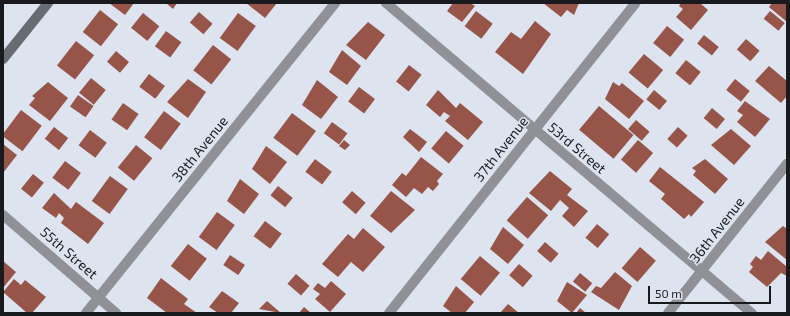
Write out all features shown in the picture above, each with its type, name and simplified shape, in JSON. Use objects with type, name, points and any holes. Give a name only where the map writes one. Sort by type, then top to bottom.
[{"type":"main road","points":[[3,59],[48,3]]},
{"type":"street","name":"38th Avenue","points":[[86,313],[335,3]]},
{"type":"street","name":"53rd Street","points":[[386,3],[534,130],[752,313]]},
{"type":"street","name":"37th Avenue","points":[[389,313],[636,3]]},
{"type":"street","name":"36th Avenue","points":[[668,313],[787,164]]},
{"type":"street","name":"55th Street","points":[[3,215],[116,313]]},
{"type":"building","points":[[109,3],[134,3],[125,15]]},
{"type":"building","points":[[166,3],[177,3],[173,9]]},
{"type":"building","points":[[246,3],[277,3],[265,18]]},
{"type":"building","points":[[453,3],[470,3],[475,6],[462,22],[447,11]]},
{"type":"building","points":[[543,3],[579,3],[574,15],[567,10],[561,17]]},
{"type":"building","points":[[681,3],[700,3],[708,10],[691,30],[676,17],[683,9],[679,6]]},
{"type":"building","points":[[772,3],[787,3],[787,22],[769,7]]},
{"type":"building","points":[[100,10],[118,24],[101,46],[83,32]]},
{"type":"building","points":[[476,11],[493,24],[481,39],[465,26]]},
{"type":"building","points":[[770,11],[785,23],[778,31],[764,19]]},
{"type":"building","points":[[199,12],[213,24],[203,34],[190,23]]},
{"type":"building","points":[[143,13],[159,26],[147,41],[131,28]]},
{"type":"building","points":[[238,13],[256,26],[238,51],[220,38]]},
{"type":"building","points":[[535,21],[551,34],[523,74],[495,52],[511,32],[521,39]]},
{"type":"building","points":[[368,22],[385,35],[366,60],[346,45]]},
{"type":"building","points":[[667,26],[684,40],[670,57],[653,43]]},
{"type":"building","points":[[166,31],[181,42],[170,58],[155,46]]},
{"type":"building","points":[[704,35],[719,47],[712,56],[697,44]]},
{"type":"building","points":[[746,39],[760,51],[750,61],[737,50]]},
{"type":"building","points":[[76,41],[94,55],[75,80],[57,65]]},
{"type":"building","points":[[213,45],[231,59],[211,84],[193,70]]},
{"type":"building","points":[[342,50],[361,66],[347,85],[329,72]]},
{"type":"building","points":[[116,51],[129,62],[120,73],[107,62]]},
{"type":"building","points":[[644,54],[663,70],[648,88],[629,72]]},
{"type":"building","points":[[686,60],[701,72],[690,85],[675,73]]},
{"type":"building","points":[[409,65],[422,75],[409,91],[396,82]]},
{"type":"building","points":[[769,66],[787,81],[787,96],[781,103],[755,81]]},
{"type":"building","points":[[149,74],[165,86],[155,99],[139,87]]},
{"type":"building","points":[[91,78],[106,90],[94,105],[79,93]]},
{"type":"building","points":[[188,79],[206,92],[188,118],[167,102]]},
{"type":"building","points":[[735,79],[750,91],[741,102],[726,90]]},
{"type":"building","points":[[317,80],[338,97],[321,119],[302,105]]},
{"type":"building","points":[[48,82],[68,98],[50,121],[29,105],[35,98],[32,96]]},
{"type":"building","points":[[613,82],[619,86],[622,83],[644,101],[629,119],[605,99]]},
{"type":"building","points":[[359,87],[375,99],[364,113],[348,101]]},
{"type":"building","points":[[438,90],[456,108],[460,103],[483,122],[468,140],[445,121],[450,116],[444,112],[440,117],[426,105]]},
{"type":"building","points":[[654,90],[667,101],[659,110],[646,99]]},
{"type":"building","points":[[78,95],[94,106],[86,117],[70,106]]},
{"type":"building","points":[[745,101],[770,119],[755,137],[737,122],[743,115],[737,111]]},
{"type":"building","points":[[123,103],[139,114],[127,130],[112,119]]},
{"type":"building","points":[[599,106],[633,135],[614,159],[579,130]]},
{"type":"building","points":[[712,108],[725,119],[717,129],[704,118]]},
{"type":"building","points":[[21,110],[42,126],[23,151],[3,137],[3,134]]},
{"type":"building","points":[[164,111],[181,124],[161,150],[144,137]]},
{"type":"building","points":[[292,113],[316,131],[297,156],[273,138]]},
{"type":"building","points":[[636,120],[650,132],[642,141],[628,129]]},
{"type":"building","points":[[332,122],[347,133],[339,144],[324,133]]},
{"type":"building","points":[[54,127],[68,138],[59,150],[45,139]]},
{"type":"building","points":[[678,127],[688,136],[677,148],[667,139]]},
{"type":"building","points":[[410,129],[427,142],[419,152],[403,137]]},
{"type":"building","points":[[731,129],[751,146],[734,165],[711,145]]},
{"type":"building","points":[[90,130],[107,143],[95,158],[79,145]]},
{"type":"building","points":[[446,131],[464,146],[449,163],[431,149]]},
{"type":"building","points":[[344,140],[350,145],[345,150],[339,146]]},
{"type":"building","points":[[638,140],[653,153],[636,173],[621,160]]},
{"type":"building","points":[[3,144],[17,155],[3,173]]},
{"type":"building","points":[[136,145],[152,158],[134,181],[118,168]]},
{"type":"building","points":[[266,146],[287,162],[270,184],[252,169]]},
{"type":"building","points":[[421,157],[443,174],[437,181],[439,184],[433,191],[428,187],[422,194],[414,188],[406,197],[392,185],[402,173],[406,176]]},
{"type":"building","points":[[315,159],[332,172],[322,184],[305,172]]},
{"type":"building","points":[[705,159],[728,179],[715,194],[693,175],[696,171],[692,168]]},
{"type":"building","points":[[65,161],[81,173],[68,190],[52,178]]},
{"type":"building","points":[[660,167],[704,202],[691,217],[689,214],[684,219],[661,199],[665,194],[649,181]]},
{"type":"building","points":[[550,171],[572,189],[567,195],[588,211],[574,227],[562,216],[569,208],[560,200],[551,211],[529,193]]},
{"type":"building","points":[[33,174],[44,183],[32,198],[21,189]]},
{"type":"building","points":[[110,176],[128,189],[110,214],[92,201]]},
{"type":"building","points":[[240,179],[259,194],[244,214],[227,201]]},
{"type":"building","points":[[278,186],[293,198],[285,207],[270,195]]},
{"type":"building","points":[[352,191],[366,203],[356,214],[342,202]]},
{"type":"building","points":[[391,191],[415,210],[391,233],[370,216]]},
{"type":"building","points":[[54,193],[71,209],[76,202],[104,223],[88,244],[61,223],[64,218],[59,213],[56,218],[42,208]]},
{"type":"building","points":[[527,197],[548,215],[528,239],[507,220]]},
{"type":"building","points":[[217,212],[235,225],[217,250],[199,237]]},
{"type":"building","points":[[265,221],[282,234],[270,249],[254,236]]},
{"type":"building","points":[[597,224],[609,234],[598,248],[585,238]]},
{"type":"building","points":[[783,226],[787,229],[787,260],[765,242]]},
{"type":"building","points":[[503,227],[524,245],[508,264],[490,249]]},
{"type":"building","points":[[363,228],[385,247],[363,272],[351,262],[338,277],[322,264],[348,234],[354,239]]},
{"type":"building","points":[[545,242],[559,254],[551,263],[537,251]]},
{"type":"building","points":[[188,244],[207,259],[190,281],[171,266]]},
{"type":"building","points":[[640,247],[656,261],[637,282],[622,268]]},
{"type":"building","points":[[768,251],[786,266],[787,276],[781,273],[767,287],[749,272],[753,267],[750,264],[756,256],[761,260]]},
{"type":"building","points":[[230,255],[245,265],[238,275],[223,265]]},
{"type":"building","points":[[480,256],[500,273],[481,296],[461,279]]},
{"type":"building","points":[[3,261],[16,272],[3,288]]},
{"type":"building","points":[[519,264],[533,276],[523,287],[509,275]]},
{"type":"building","points":[[615,272],[632,286],[619,310],[591,292],[596,286],[601,288]]},
{"type":"building","points":[[580,273],[592,283],[585,292],[573,281]]},
{"type":"building","points":[[296,274],[310,286],[301,296],[287,284]]},
{"type":"building","points":[[161,278],[188,299],[184,304],[197,313],[167,313],[147,298]]},
{"type":"building","points":[[14,279],[21,285],[25,280],[46,297],[32,313],[27,313],[3,292]]},
{"type":"building","points":[[331,281],[346,294],[330,312],[315,299],[320,294],[313,289],[318,283],[325,288]]},
{"type":"building","points":[[567,282],[587,295],[572,313],[557,301]]},
{"type":"building","points":[[456,286],[474,302],[465,313],[452,313],[443,306]]},
{"type":"building","points":[[222,291],[239,303],[231,313],[218,313],[209,307]]},
{"type":"building","points":[[267,301],[281,313],[259,309]]},
{"type":"building","points":[[508,304],[519,313],[500,313]]},
{"type":"building","points":[[304,307],[311,313],[299,313]]},
{"type":"building","points":[[580,308],[586,313],[576,313]]}]
